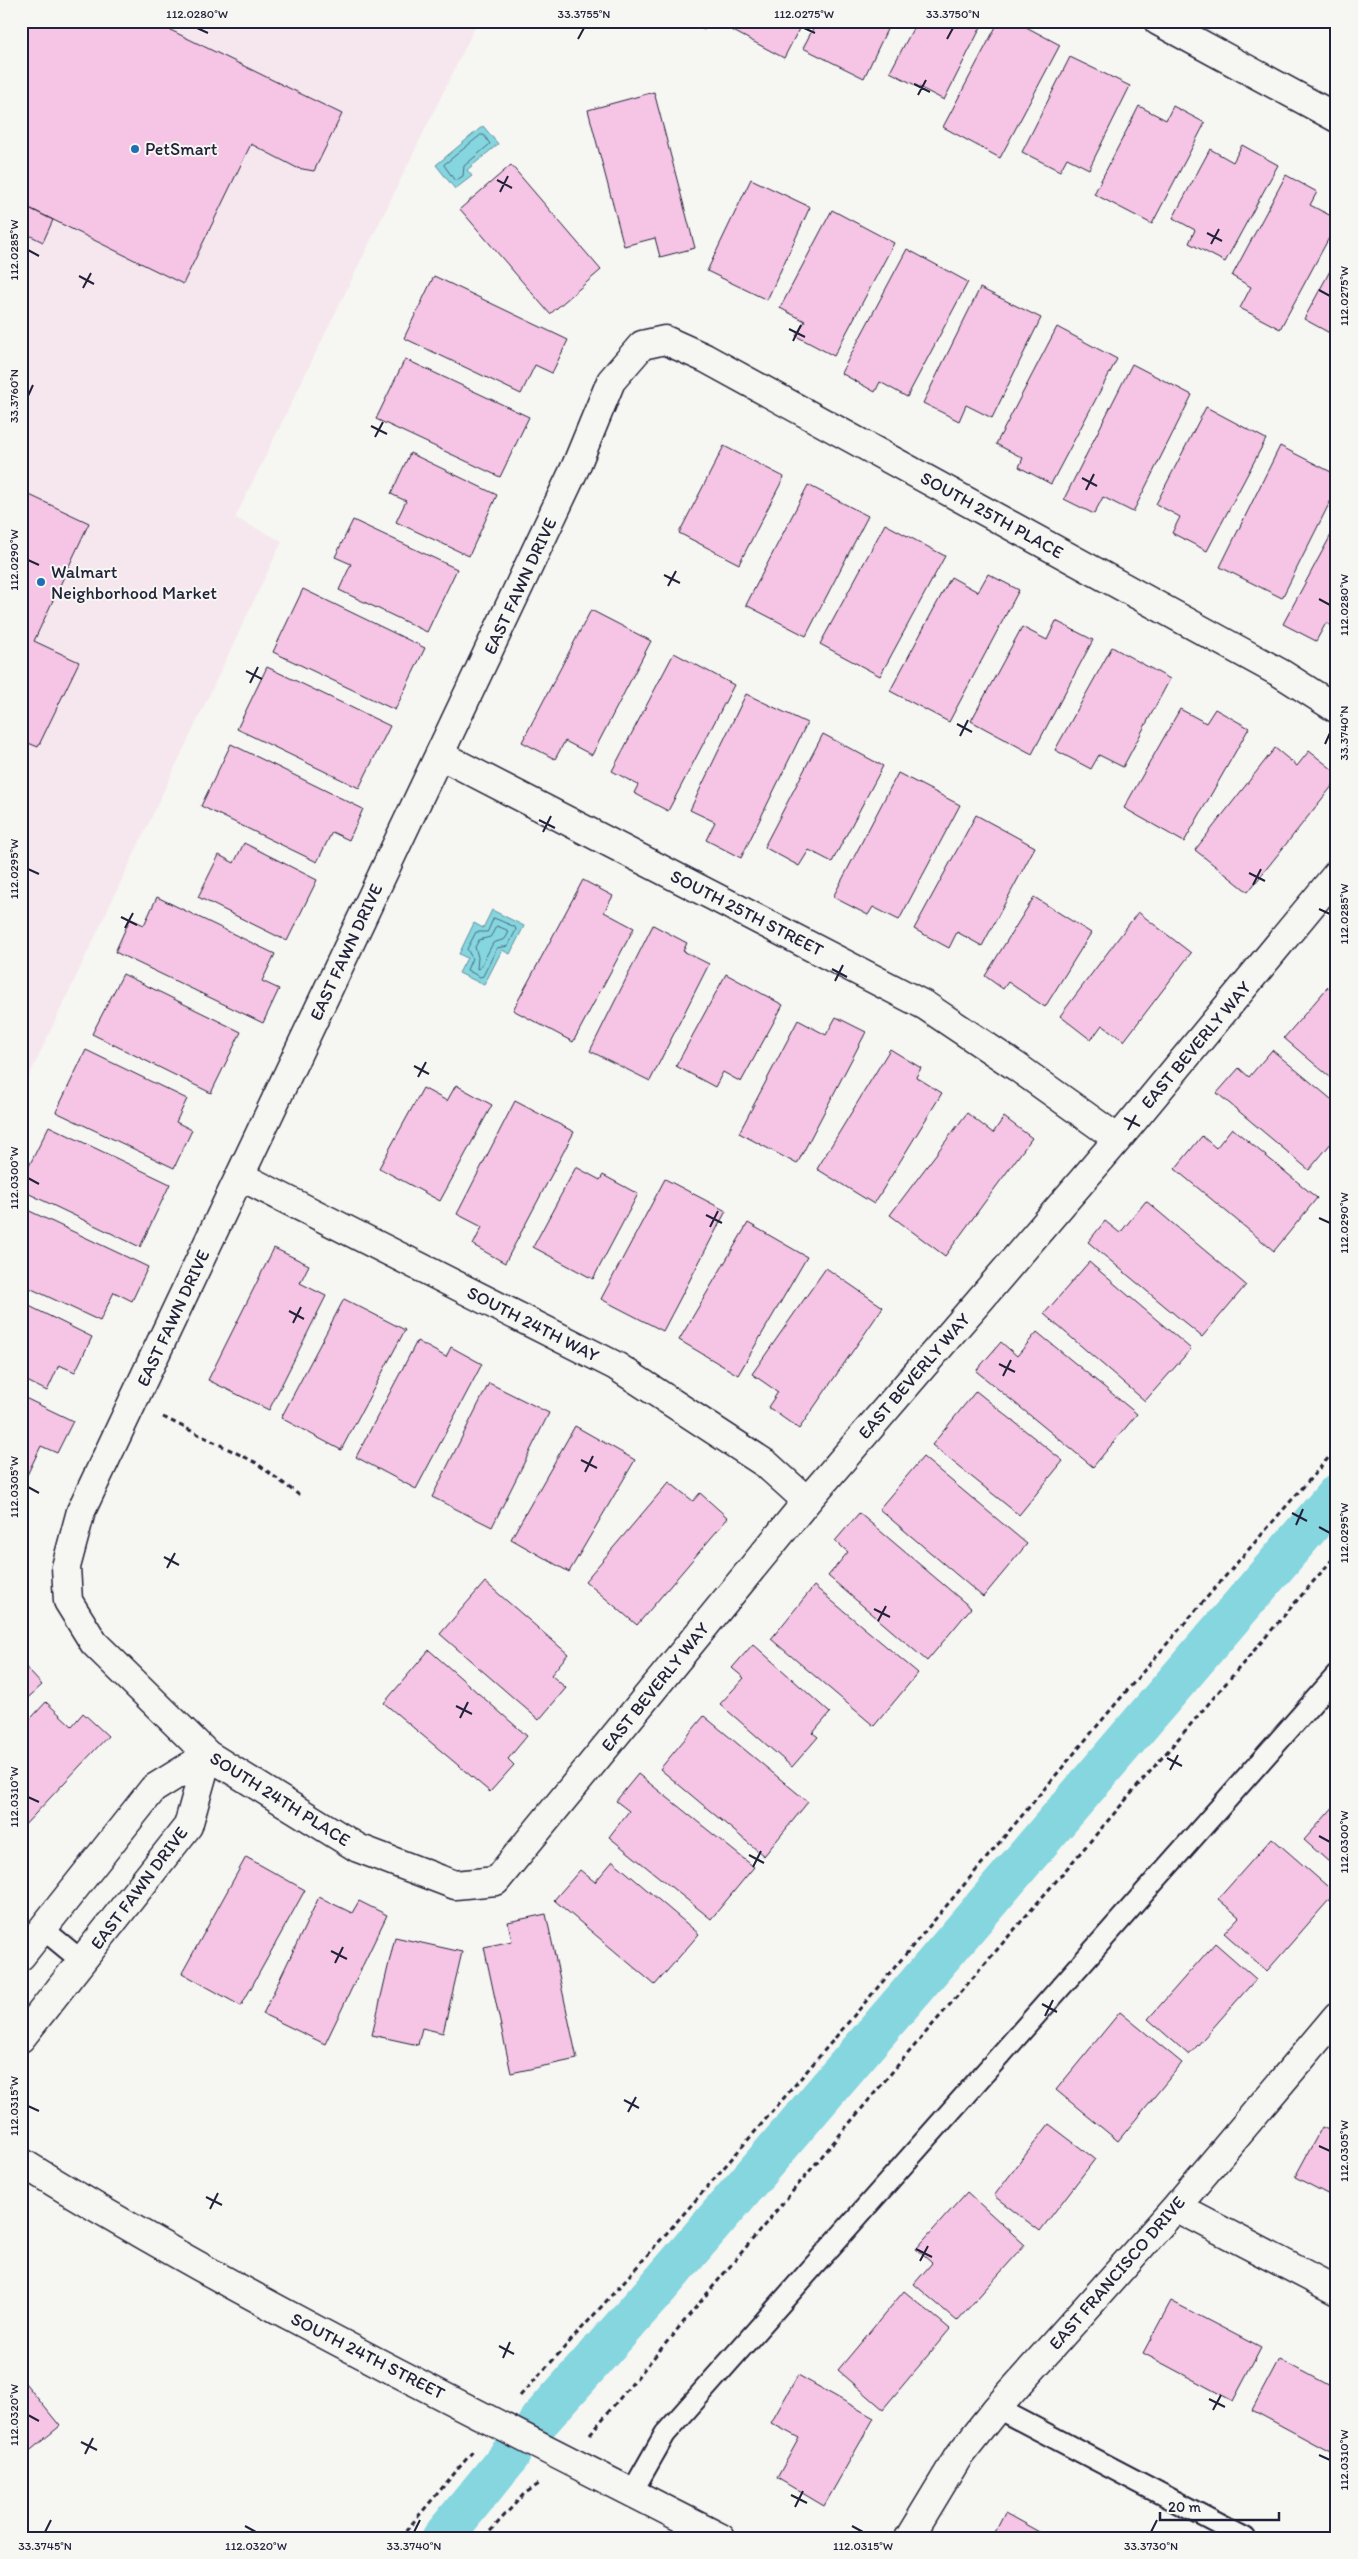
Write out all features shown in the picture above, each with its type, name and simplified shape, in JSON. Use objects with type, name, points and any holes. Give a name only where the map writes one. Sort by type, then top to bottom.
[{"type":"street","points":[[1158,21],[1334,111]]},
{"type":"street","name":"SOUTH 25TH PLACE","points":[[642,345],[665,340],[705,358],[1282,674],[1337,709]]},
{"type":"street","name":"EAST FAWN DRIVE","points":[[66,1567],[81,1511],[576,466],[611,381],[642,345]]},
{"type":"street","name":"SOUTH 25TH STREET","points":[[440,755],[926,1006],[1017,1067],[1118,1139]]},
{"type":"street","name":"EAST BEVERLY WAY","points":[[496,1881],[807,1500],[1118,1139],[1337,874]]},
{"type":"street","name":"SOUTH 24TH WAY","points":[[240,1176],[616,1366],[766,1464],[807,1500]]},
{"type":"street","name":"SOUTH 24TH PLACE","points":[[66,1567],[68,1601],[94,1643],[208,1756],[358,1848],[455,1885],[496,1881]]},
{"type":"street","points":[[21,1956],[153,1789],[208,1756]]},
{"type":"street","name":"EAST FAWN DRIVE","points":[[21,2038],[83,1962],[188,1826],[208,1756]]},
{"type":"street","name":"EAST FRANCISCO DRIVE","points":[[909,2538],[958,2458],[998,2408],[1176,2207],[1337,2016]]},
{"type":"street","name":"SOUTH 24TH STREET","points":[[21,2162],[105,2214],[215,2276],[721,2538]]},
{"type":"street","points":[[1176,2207],[1337,2291]]},
{"type":"lane","points":[[632,2492],[665,2434],[1337,1674]]},
{"type":"lane","points":[[43,1929],[83,1962]]},
{"type":"lane","points":[[998,2408],[1245,2538]]},
{"type":"path","points":[[162,1416],[255,1462],[299,1495]]},
{"type":"path","points":[[400,2538],[503,2426],[818,2060],[1121,1698],[1337,1448]]},
{"type":"path","points":[[484,2538],[524,2494],[551,2476],[557,2453],[911,2050],[1337,1554]]},
{"type":"shaded area","points":[[21,21],[478,21],[235,518],[282,541],[21,1093]]},
{"type":"water","points":[[483,126],[498,144],[467,170],[472,176],[455,189],[436,165]]},
{"type":"water","points":[[492,910],[524,926],[510,954],[502,950],[484,985],[459,973],[467,958],[459,954],[474,923],[483,928]]},
{"type":"building","name":"PetSmart","points":[[21,21],[152,21],[342,114],[314,171],[297,168],[251,144],[183,284],[21,204]]},
{"type":"building","points":[[688,21],[708,21],[704,30]]},
{"type":"building","points":[[727,21],[803,21],[784,58],[724,26]]},
{"type":"building","points":[[817,21],[891,21],[864,78],[803,48]]},
{"type":"building","points":[[917,21],[984,21],[944,100],[890,72]]},
{"type":"building","points":[[999,21],[1015,21],[1060,45],[1000,158],[943,127]]},
{"type":"building","points":[[1070,57],[1130,86],[1089,169],[1067,158],[1060,171],[1022,152]]},
{"type":"building","points":[[654,92],[695,248],[660,257],[655,238],[624,246],[588,110]]},
{"type":"building","points":[[1139,106],[1166,120],[1173,106],[1205,123],[1152,224],[1094,194]]},
{"type":"building","points":[[1242,145],[1278,165],[1225,262],[1189,243],[1195,230],[1173,218],[1210,149],[1233,162]]},
{"type":"building","points":[[511,165],[601,270],[550,314],[460,209]]},
{"type":"building","points":[[1286,175],[1317,192],[1310,205],[1337,219],[1337,223],[1280,329],[1240,308],[1251,287],[1232,276]]},
{"type":"building","points":[[751,179],[810,207],[767,300],[707,271]]},
{"type":"building","points":[[21,204],[53,220],[43,242],[29,235],[21,250]]},
{"type":"building","points":[[832,210],[894,243],[834,356],[796,336],[805,321],[780,308]]},
{"type":"building","points":[[907,249],[968,282],[907,397],[880,382],[875,392],[841,373]]},
{"type":"building","points":[[1337,258],[1337,337],[1304,319]]},
{"type":"building","points":[[434,276],[568,340],[552,373],[535,365],[521,394],[404,338]]},
{"type":"building","points":[[980,288],[1041,318],[992,418],[966,405],[959,421],[923,403]]},
{"type":"building","points":[[1057,327],[1117,359],[1051,484],[1019,467],[1023,458],[996,444]]},
{"type":"building","points":[[405,359],[529,417],[500,477],[376,419]]},
{"type":"building","points":[[1132,364],[1192,395],[1133,512],[1103,497],[1094,514],[1064,499]]},
{"type":"building","points":[[1206,407],[1266,439],[1207,551],[1172,533],[1180,517],[1156,504]]},
{"type":"building","points":[[724,446],[784,477],[739,564],[679,533]]},
{"type":"building","points":[[1280,446],[1337,475],[1337,488],[1282,598],[1220,567]]},
{"type":"building","points":[[410,453],[497,495],[469,556],[396,522],[406,501],[391,494]]},
{"type":"building","points":[[808,485],[868,516],[806,636],[746,605]]},
{"type":"building","name":"Walmart Neighborhood Market","points":[[21,491],[89,523],[34,641],[79,662],[38,747],[21,740]]},
{"type":"building","points":[[353,520],[457,569],[427,632],[339,590],[351,564],[335,557]]},
{"type":"building","points":[[885,524],[945,556],[880,676],[820,644]]},
{"type":"building","points":[[1337,524],[1337,629],[1326,623],[1316,641],[1283,624]]},
{"type":"building","points":[[988,574],[1019,590],[949,722],[890,691],[951,577],[978,592]]},
{"type":"building","points":[[303,589],[425,648],[395,710],[273,652]]},
{"type":"building","points":[[591,610],[651,641],[592,755],[565,741],[555,759],[522,742]]},
{"type":"building","points":[[1056,621],[1093,640],[1032,754],[971,721],[1022,627],[1047,640]]},
{"type":"building","points":[[1112,647],[1170,679],[1123,767],[1099,755],[1091,769],[1055,750]]},
{"type":"building","points":[[674,653],[734,685],[668,811],[634,793],[638,785],[612,771]]},
{"type":"building","points":[[267,667],[390,726],[359,788],[237,729]]},
{"type":"building","points":[[746,694],[807,723],[741,858],[706,840],[715,822],[690,810]]},
{"type":"building","points":[[1180,709],[1206,723],[1215,709],[1249,728],[1184,842],[1124,808]]},
{"type":"building","points":[[823,734],[883,766],[832,862],[809,850],[799,866],[764,847]]},
{"type":"building","points":[[231,744],[363,809],[349,840],[332,832],[317,862],[201,806]]},
{"type":"building","points":[[1275,748],[1297,766],[1309,751],[1337,773],[1337,780],[1248,892],[1195,850]]},
{"type":"building","points":[[898,773],[960,805],[899,920],[873,907],[868,915],[833,897]]},
{"type":"building","points":[[976,815],[1035,847],[982,946],[957,932],[949,948],[914,929]]},
{"type":"building","points":[[244,843],[317,880],[287,941],[198,897],[219,855],[234,863]]},
{"type":"building","points":[[583,880],[613,896],[604,912],[634,928],[573,1042],[513,1010]]},
{"type":"building","points":[[157,897],[275,954],[262,981],[279,989],[263,1023],[115,952],[130,919],[144,925]]},
{"type":"building","points":[[1034,897],[1091,933],[1045,1007],[1008,982],[1003,989],[985,976]]},
{"type":"building","points":[[1138,912],[1191,953],[1124,1041],[1102,1025],[1091,1040],[1060,1016]]},
{"type":"building","points":[[653,925],[687,943],[683,951],[709,964],[650,1081],[590,1051]]},
{"type":"building","points":[[123,974],[241,1032],[211,1093],[92,1034]]},
{"type":"building","points":[[726,974],[783,1005],[741,1082],[723,1072],[715,1087],[676,1066]]},
{"type":"building","points":[[1328,987],[1337,995],[1337,1083],[1284,1038]]},
{"type":"building","points":[[836,1017],[866,1032],[797,1164],[739,1133],[798,1020],[826,1035]]},
{"type":"building","points":[[890,1049],[921,1068],[916,1077],[942,1093],[874,1204],[817,1169]]},
{"type":"building","points":[[86,1050],[187,1099],[176,1122],[192,1130],[174,1168],[56,1112]]},
{"type":"building","points":[[1272,1050],[1337,1104],[1337,1136],[1309,1170],[1217,1093],[1239,1068],[1249,1077]]},
{"type":"building","points":[[456,1085],[492,1105],[440,1201],[379,1168],[423,1088],[447,1101]]},
{"type":"building","points":[[515,1101],[574,1132],[505,1263],[473,1245],[482,1227],[457,1214]]},
{"type":"building","points":[[967,1113],[993,1133],[1004,1117],[1032,1138],[945,1256],[890,1215]]},
{"type":"building","points":[[49,1126],[170,1184],[140,1247],[21,1190],[21,1182]]},
{"type":"building","points":[[1232,1128],[1317,1198],[1274,1251],[1175,1169],[1202,1136],[1216,1148]]},
{"type":"building","points":[[576,1167],[600,1180],[603,1175],[638,1194],[593,1279],[533,1247]]},
{"type":"building","points":[[665,1179],[726,1211],[663,1331],[601,1299]]},
{"type":"building","points":[[1146,1201],[1246,1285],[1202,1337],[1088,1242],[1105,1221],[1120,1233]]},
{"type":"building","points":[[21,1207],[148,1267],[132,1301],[114,1292],[100,1321],[21,1284]]},
{"type":"building","points":[[748,1223],[807,1257],[738,1375],[679,1340]]},
{"type":"building","points":[[274,1248],[309,1265],[300,1283],[326,1296],[269,1410],[208,1380]]},
{"type":"building","points":[[1089,1262],[1191,1349],[1145,1401],[1044,1314]]},
{"type":"building","points":[[826,1268],[883,1307],[799,1429],[768,1407],[778,1392],[752,1374]]},
{"type":"building","points":[[344,1299],[405,1330],[341,1450],[281,1418]]},
{"type":"building","points":[[21,1302],[92,1337],[75,1372],[59,1365],[47,1391],[21,1378]]},
{"type":"building","points":[[1037,1332],[1137,1414],[1093,1467],[976,1371],[1001,1342],[1017,1356]]},
{"type":"building","points":[[417,1341],[446,1357],[451,1347],[482,1364],[416,1489],[356,1457]]},
{"type":"building","points":[[489,1383],[549,1413],[492,1527],[432,1497]]},
{"type":"building","points":[[976,1391],[1063,1461],[1019,1515],[932,1445]]},
{"type":"building","points":[[21,1396],[73,1421],[57,1453],[41,1446],[27,1475],[21,1472]]},
{"type":"building","points":[[575,1426],[635,1460],[569,1572],[511,1539]]},
{"type":"building","points":[[923,1457],[1027,1544],[983,1597],[879,1509]]},
{"type":"building","points":[[669,1482],[693,1501],[700,1493],[728,1518],[637,1625],[585,1581]]},
{"type":"building","points":[[859,1513],[971,1608],[927,1661],[828,1576],[848,1552],[835,1541]]},
{"type":"building","points":[[485,1582],[568,1654],[551,1675],[566,1688],[539,1720],[440,1634]]},
{"type":"building","points":[[814,1586],[918,1673],[874,1726],[771,1639]]},
{"type":"building","points":[[753,1644],[830,1713],[813,1733],[818,1737],[792,1767],[720,1704],[744,1678],[732,1668]]},
{"type":"building","points":[[429,1650],[527,1736],[508,1759],[514,1765],[490,1792],[384,1703]]},
{"type":"building","points":[[21,1662],[42,1685],[21,1704]]},
{"type":"building","points":[[46,1702],[72,1726],[83,1713],[108,1736],[21,1829],[21,1729]]},
{"type":"building","points":[[704,1716],[808,1802],[764,1856],[660,1769]]},
{"type":"building","points":[[638,1774],[754,1867],[711,1919],[609,1837],[629,1811],[616,1801]]},
{"type":"building","points":[[1337,1803],[1337,1869],[1304,1840]]},
{"type":"building","points":[[1272,1838],[1335,1893],[1267,1971],[1224,1933],[1239,1917],[1218,1899]]},
{"type":"building","points":[[246,1857],[305,1890],[241,2006],[182,1973]]},
{"type":"building","points":[[613,1861],[699,1934],[655,1985],[554,1900],[580,1870],[595,1882]]},
{"type":"building","points":[[319,1897],[352,1913],[359,1901],[387,1915],[325,2044],[263,2014]]},
{"type":"building","points":[[546,1914],[577,2059],[511,2073],[484,1947],[512,1941],[508,1922]]},
{"type":"building","points":[[395,1937],[462,1952],[443,2033],[422,2028],[418,2045],[372,2035]]},
{"type":"building","points":[[1215,1943],[1256,1979],[1189,2055],[1148,2019]]},
{"type":"building","points":[[1120,2012],[1182,2063],[1118,2141],[1056,2090]]},
{"type":"building","points":[[1049,2124],[1095,2159],[1040,2231],[994,2196]]},
{"type":"building","points":[[1322,2127],[1337,2134],[1337,2199],[1295,2177]]},
{"type":"building","points":[[967,2192],[1025,2245],[957,2321],[914,2284],[932,2263],[916,2249]]},
{"type":"building","points":[[904,2291],[950,2329],[883,2409],[838,2370]]},
{"type":"building","points":[[1171,2301],[1261,2348],[1233,2401],[1143,2353]]},
{"type":"building","points":[[1279,2359],[1337,2390],[1337,2444],[1332,2453],[1252,2410]]},
{"type":"building","points":[[798,2375],[874,2418],[824,2506],[777,2478],[799,2438],[771,2423]]},
{"type":"building","points":[[21,2378],[60,2426],[21,2458]]},
{"type":"building","points":[[1005,2513],[1050,2538],[992,2538]]},
{"type":"waterway","points":[[539,2421],[660,2285],[1337,1494]]},
{"type":"waterway","points":[[442,2538],[510,2455]]},
{"type":"place","name":"PetSmart","points":[[135,149]]},
{"type":"place","name":"Walmart Neighborhood Market","points":[[41,582]]}]
